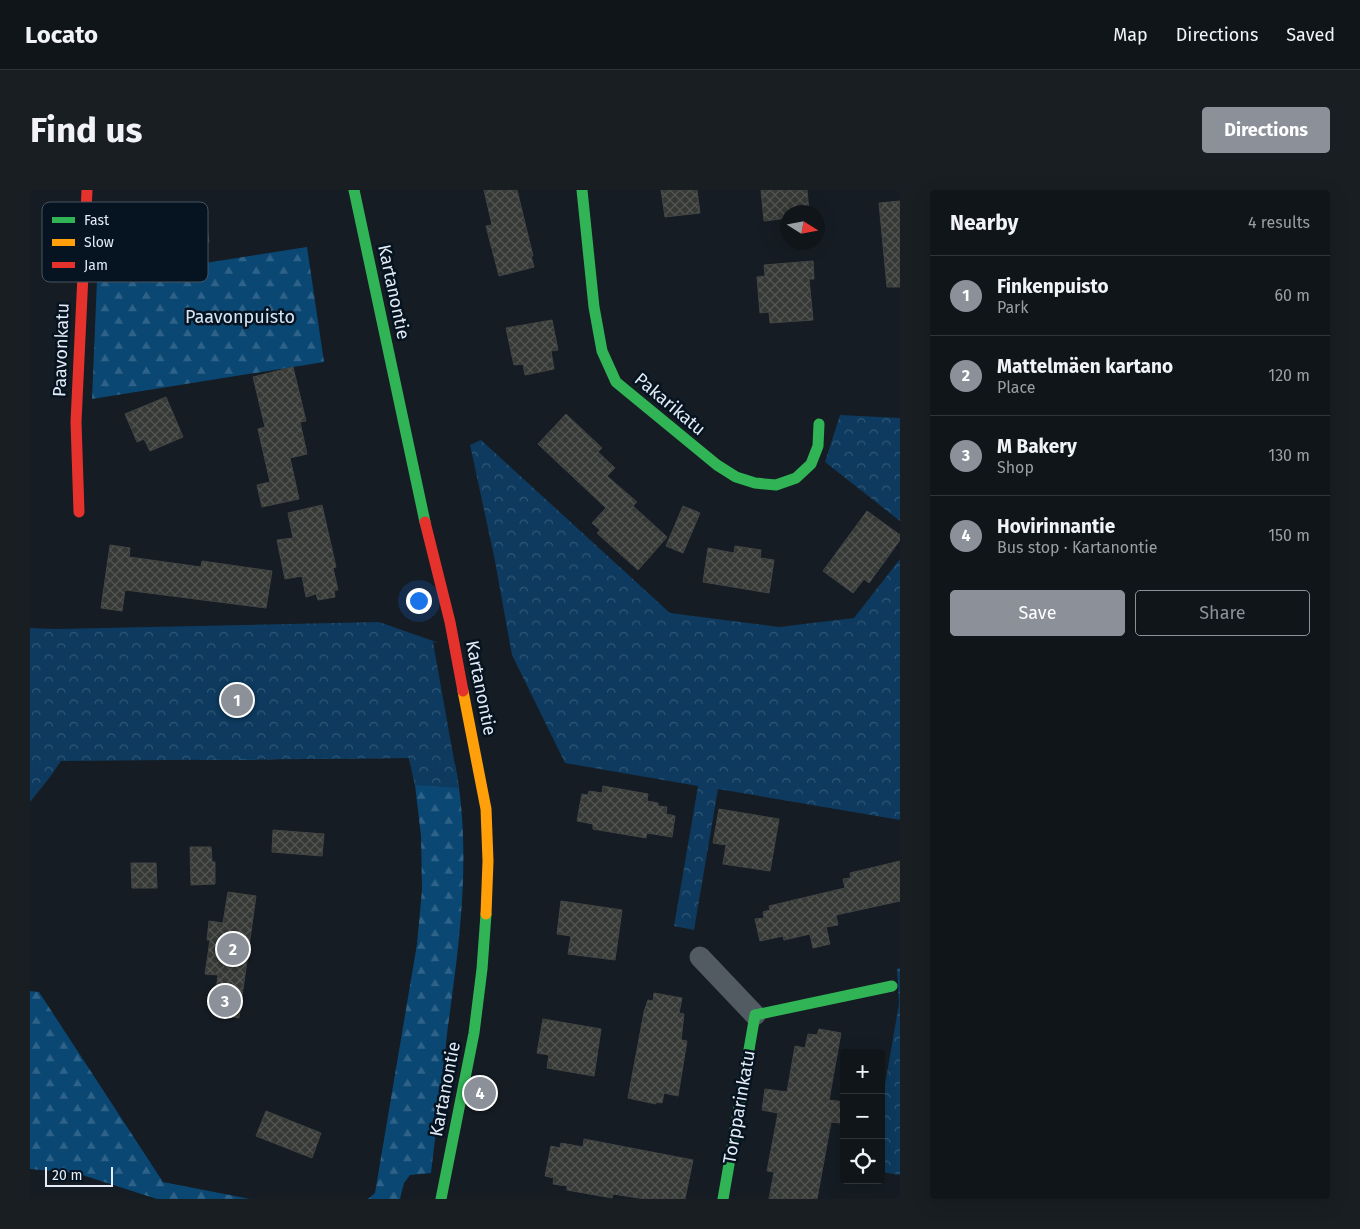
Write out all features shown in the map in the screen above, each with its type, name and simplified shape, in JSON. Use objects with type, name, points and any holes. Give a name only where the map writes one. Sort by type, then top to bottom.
[{"type":"street","name":"Kartanontie","points":[[354,190],[427,530],[450,622],[486,808],[487,903],[474,1033],[441,1199]]},
{"type":"street","name":"Pakarikatu","points":[[582,190],[594,307],[602,351],[616,382],[717,465],[736,477],[755,483],[776,485],[796,478],[811,464],[818,446],[819,424]]},
{"type":"street","name":"Paavonkatu","points":[[79,512],[76,422],[83,282]]},
{"type":"street","points":[[700,957],[755,1015],[892,986]]},
{"type":"street","name":"Torpparinkatu","points":[[723,1199],[755,1015]]},
{"type":"green space","name":"Paavonpuisto","points":[[307,247],[324,362],[92,399],[97,282],[208,282],[208,263]]},
{"type":"green space","points":[[840,415],[900,418],[900,521],[825,462]]},
{"type":"green space","points":[[481,440],[670,613],[779,627],[854,618],[900,559],[900,820],[718,789],[694,930],[674,926],[698,786],[565,763],[512,655],[494,556],[470,445]]},
{"type":"green space","points":[[379,622],[439,643],[433,642],[459,788],[415,785],[409,758],[61,761],[30,802],[30,628]]},
{"type":"green space","points":[[183,686],[455,764],[463,829],[462,895],[457,961],[431,1173],[410,1175],[404,1183],[400,1199],[368,1199],[375,1193],[417,944],[422,890],[421,836],[415,785],[409,758],[199,760]]},
{"type":"green space","points":[[900,968],[900,1175],[885,1173],[885,1084],[899,1004],[897,969]]},
{"type":"green space","points":[[30,991],[39,992],[163,1182],[250,1199],[157,1199],[76,1173],[30,1169]]},
{"type":"building","points":[[484,190],[517,190],[534,267],[499,276],[486,226],[492,225]]},
{"type":"building","points":[[661,190],[697,190],[700,213],[665,217]]},
{"type":"building","points":[[761,190],[807,190],[808,205],[780,205],[780,219],[764,221]]},
{"type":"building","points":[[900,201],[900,287],[887,287],[879,203]]},
{"type":"building","points":[[813,261],[814,279],[809,279],[813,320],[770,323],[769,312],[760,313],[757,277],[765,276],[764,265]]},
{"type":"building","points":[[552,320],[558,350],[551,351],[554,369],[525,375],[523,364],[514,365],[506,328]]},
{"type":"building","points":[[293,367],[306,421],[300,422],[307,454],[290,458],[299,499],[262,507],[257,485],[270,482],[258,429],[265,427],[253,377]]},
{"type":"building","points":[[166,397],[183,437],[150,451],[144,439],[137,442],[125,414]]},
{"type":"building","points":[[566,414],[602,448],[598,452],[615,468],[607,476],[637,502],[633,506],[667,537],[638,570],[597,533],[600,530],[592,523],[606,508],[538,444]]},
{"type":"building","points":[[322,505],[336,567],[333,568],[338,590],[334,590],[335,597],[318,600],[316,594],[306,597],[302,576],[285,579],[277,540],[293,538],[288,513]]},
{"type":"building","points":[[683,506],[700,513],[683,553],[666,546]]},
{"type":"building","points":[[867,511],[900,535],[900,540],[869,583],[864,579],[853,593],[823,571]]},
{"type":"building","points":[[110,545],[130,548],[129,557],[201,567],[202,561],[272,571],[266,608],[125,590],[122,611],[101,608]]},
{"type":"building","points":[[735,546],[761,550],[760,558],[774,560],[769,593],[703,582],[708,548],[734,553]]},
{"type":"building","points":[[603,786],[648,794],[647,801],[658,803],[658,806],[667,807],[666,814],[675,816],[672,837],[647,833],[646,838],[593,829],[593,824],[577,821],[582,794],[588,795],[589,791],[602,793]]},
{"type":"building","points":[[719,809],[779,819],[770,871],[723,864],[726,845],[713,843]]},
{"type":"building","points":[[273,830],[324,834],[322,856],[272,852]]},
{"type":"building","points":[[190,847],[211,847],[212,862],[215,862],[215,884],[191,885]]},
{"type":"building","points":[[900,861],[900,901],[836,915],[838,925],[826,927],[830,944],[813,948],[810,934],[784,940],[783,936],[760,941],[755,919],[764,918],[763,912],[770,910],[769,906],[845,888],[843,879],[851,878],[850,873]]},
{"type":"building","points":[[131,863],[156,863],[157,888],[132,888]]},
{"type":"building","points":[[228,892],[256,896],[239,1018],[213,1014],[218,975],[205,974],[210,940],[207,940],[209,921],[223,923]]},
{"type":"building","points":[[561,901],[622,910],[615,960],[568,954],[571,936],[557,934]]},
{"type":"building","points":[[654,993],[682,998],[679,1013],[684,1014],[681,1040],[687,1041],[678,1096],[664,1093],[662,1103],[656,1102],[656,1104],[628,1098],[644,1012],[648,1000],[653,1001]]},
{"type":"building","points":[[543,1019],[601,1029],[594,1076],[547,1068],[549,1055],[537,1053]]},
{"type":"building","points":[[819,1029],[841,1033],[829,1100],[840,1101],[840,1123],[831,1122],[817,1199],[769,1199],[774,1172],[767,1171],[778,1113],[762,1110],[765,1089],[787,1092],[795,1046],[805,1048],[808,1034],[817,1035]]},
{"type":"building","points":[[266,1111],[321,1133],[312,1158],[256,1136]]},
{"type":"building","points":[[584,1139],[693,1160],[685,1199],[645,1199],[613,1194],[612,1198],[567,1190],[567,1186],[553,1184],[554,1178],[545,1176],[551,1146],[560,1148],[561,1143],[583,1147]]},
{"type":"traffic: fast","points":[[354,190],[425,522]]},
{"type":"traffic: fast","points":[[582,190],[594,307],[602,351],[616,382],[717,465],[736,477],[755,483],[776,485],[796,478],[811,464],[818,446],[819,424]]},
{"type":"traffic: fast","points":[[441,1199],[474,1033],[482,969],[486,914]]},
{"type":"traffic: fast","points":[[723,1199],[755,1015],[892,986]]},
{"type":"traffic: slow","points":[[463,691],[486,809],[488,861],[486,914]]},
{"type":"traffic: jam","points":[[86,202],[87,190]]},
{"type":"traffic: jam","points":[[79,512],[76,422],[83,282]]},
{"type":"traffic: jam","points":[[425,522],[450,622],[463,691]]},
{"type":"place","name":"Finkenpuisto","points":[[237,700]]},
{"type":"place","name":"Mattelmäen kartano","points":[[233,949]]},
{"type":"place","name":"M Bakery","points":[[225,1001]]},
{"type":"place","name":"Hovirinnantie","points":[[480,1093]]}]
